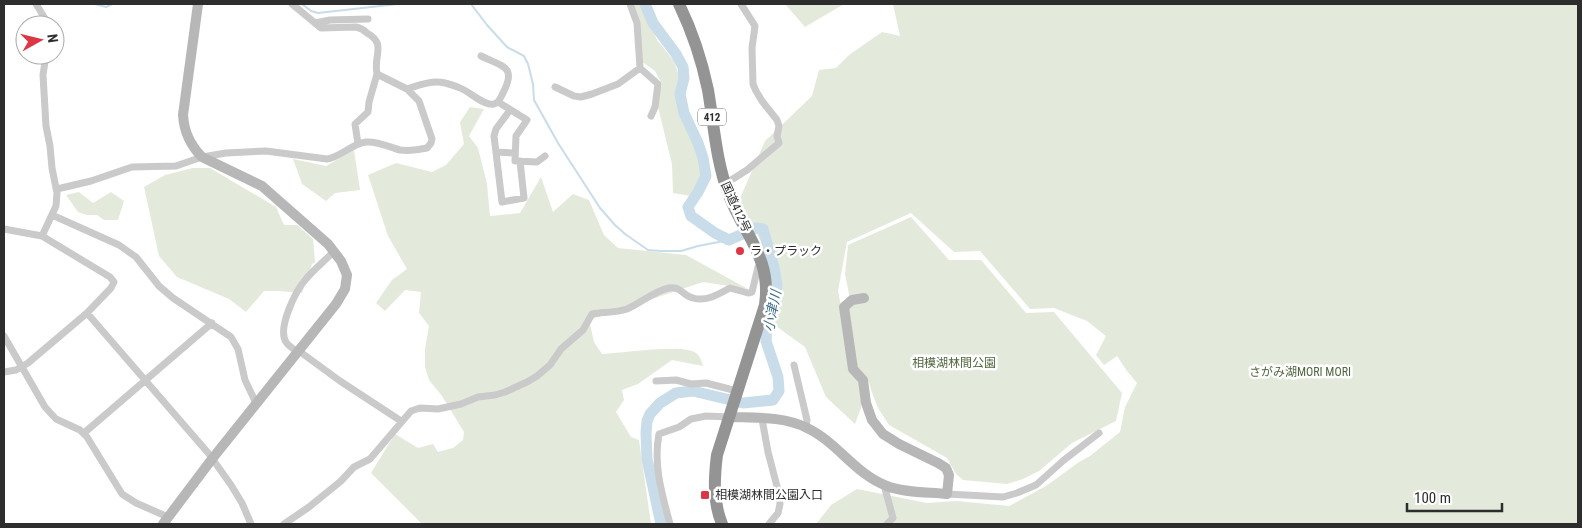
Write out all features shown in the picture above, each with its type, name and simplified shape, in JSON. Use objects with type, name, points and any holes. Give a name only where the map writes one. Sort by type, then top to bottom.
[{"type":"highway","name":"国道412号","points":[[679,4],[702,67],[725,184],[733,206],[762,262],[766,280],[767,293],[765,305],[717,456],[715,495],[716,508],[722,524]]},
{"type":"street","points":[[36,4],[43,15]]},
{"type":"street","points":[[4,336],[50,414],[84,433],[122,494],[165,521],[256,403],[336,304],[345,289],[347,276],[345,269],[334,251],[318,234],[262,186],[202,157],[195,150],[186,133],[183,115],[198,4]]},
{"type":"street","points":[[292,4],[323,29],[359,28],[375,38],[378,44],[377,74],[368,112],[355,124],[358,144]]},
{"type":"street","points":[[630,4],[637,23],[640,68],[658,84],[655,107],[651,116]]},
{"type":"street","points":[[725,184],[747,170],[779,143],[777,120],[762,101],[753,84],[752,48],[755,26],[741,4]]},
{"type":"street","points":[[315,23],[330,20],[368,19]]},
{"type":"street","points":[[407,88],[432,82],[443,82],[460,88],[487,104],[494,105],[498,102],[510,81],[510,73],[507,69],[482,56]]},
{"type":"street","points":[[42,236],[56,206],[57,188],[46,126],[43,75],[44,65]]},
{"type":"street","points":[[555,87],[574,96],[581,97],[618,84],[640,68]]},
{"type":"street","points":[[57,188],[91,181],[132,166],[176,166],[202,157],[226,153],[260,150],[327,159],[336,157],[358,144],[374,142],[406,150],[430,146],[432,139],[419,101],[407,88],[377,74]]},
{"type":"street","points":[[498,102],[527,120],[516,136],[515,161],[538,162],[546,156]]},
{"type":"street","points":[[510,110],[496,129],[494,136],[502,202],[524,198],[520,161]]},
{"type":"street","points":[[496,152],[515,153]]},
{"type":"street","points":[[52,215],[124,247],[136,257],[159,286],[168,294],[231,337],[240,356],[245,380],[256,403]]},
{"type":"street","points":[[4,229],[42,236],[113,280],[114,285],[87,313],[22,368],[4,372]]},
{"type":"street","points":[[334,251],[300,287],[288,313],[284,338],[287,344],[401,421]]},
{"type":"street","points":[[284,524],[315,503],[342,481],[354,467],[370,459],[401,421],[414,409],[438,409],[461,404],[478,397],[505,392],[527,382],[550,365],[560,349],[583,330],[592,314],[623,310],[662,290],[671,288],[679,288],[690,297],[698,299],[714,296],[730,288],[752,292],[758,267],[762,262]]},
{"type":"street","points":[[864,298],[852,300],[844,307],[853,368],[862,380],[866,403],[872,420],[883,434],[946,468],[949,475],[947,494]]},
{"type":"street","points":[[87,313],[212,459],[235,491],[251,524]]},
{"type":"street","points":[[84,433],[212,323]]},
{"type":"street","points":[[794,365],[807,420],[806,427]]},
{"type":"street","points":[[656,381],[676,380],[691,384],[706,383],[762,419],[785,421],[806,427],[820,435],[872,479],[884,485],[901,489],[1003,497],[1036,485],[1099,433]]},
{"type":"street","points":[[670,524],[658,480],[657,444],[659,434],[680,427],[691,419],[706,416],[733,402]]},
{"type":"street","points":[[762,419],[780,504],[778,513],[769,524]]},
{"type":"street","points":[[884,485],[893,518],[887,524]]},
{"type":"green space","points":[[631,4],[640,4],[657,40],[674,61],[679,76],[678,104],[687,129],[700,154],[703,176],[691,196],[673,193],[672,164],[657,103],[662,84],[655,71],[641,61]]},
{"type":"green space","points":[[785,4],[844,4],[805,27]]},
{"type":"green space","name":"さがみ湖MORI MORI","points":[[893,4],[1578,4],[1578,524],[816,524],[831,505],[857,489],[927,503],[956,501],[1009,506],[1046,486],[1090,456],[1120,432],[1125,407],[1137,383],[1117,356],[1104,365],[1096,355],[1106,336],[1087,321],[1054,308],[1030,309],[980,251],[954,252],[911,213],[847,242],[838,291],[853,369],[861,379],[861,408],[855,424],[826,397],[805,347],[773,324],[783,296],[780,272],[738,203],[765,141],[812,96],[819,70],[836,68],[849,55],[882,32],[900,36]]},
{"type":"green space","points":[[470,107],[484,109],[469,136],[478,148],[487,184],[490,216],[520,213],[541,177],[553,212],[573,194],[589,200],[604,235],[618,248],[686,255],[748,289],[703,282],[589,320],[594,342],[602,354],[684,349],[696,353],[703,366],[672,360],[638,384],[622,390],[624,400],[616,412],[631,437],[639,440],[651,524],[422,524],[371,473],[395,434],[418,448],[433,444],[438,452],[453,448],[463,440],[464,432],[442,396],[429,380],[425,367],[425,349],[429,326],[419,313],[421,292],[405,290],[385,311],[376,303],[392,280],[407,269],[388,236],[368,175],[396,163],[432,172],[446,165],[464,144],[460,122]]},
{"type":"green space","points":[[354,150],[360,190],[335,193],[326,201],[302,184],[293,159],[326,166]]},
{"type":"green space","points":[[193,168],[210,168],[276,207],[284,225],[297,225],[313,239],[315,262],[312,264],[302,293],[264,291],[246,312],[229,299],[177,277],[159,256],[144,187],[165,175]]},
{"type":"green space","points":[[79,192],[93,203],[111,192],[124,201],[118,220],[104,220],[97,215],[87,215],[78,212],[66,195]]},
{"type":"green space","name":"相模湖林間公園","points":[[911,217],[949,260],[981,260],[1026,313],[1054,312],[1122,393],[1116,421],[1072,443],[1039,471],[1007,484],[963,480],[956,474],[947,458],[889,425],[878,408],[869,382],[855,368],[847,312],[851,304],[845,274],[848,245]]},
{"type":"waterway","points":[[95,4],[106,7],[112,4]]},
{"type":"waterway","points":[[302,4],[311,11],[318,13],[398,4]]},
{"type":"waterway","points":[[471,4],[507,47],[524,56],[533,84],[534,100],[558,143],[600,208],[615,225],[648,250],[681,251],[729,240]]},
{"type":"waterway","name":"小津川","points":[[645,4],[653,23],[676,54],[683,67],[684,78],[680,94],[684,113],[703,158],[706,176],[688,207],[691,216],[715,233],[729,240],[756,228],[763,229],[777,285],[775,304],[767,325],[766,341],[778,377],[779,391],[773,400],[743,403],[693,391],[676,393],[660,403],[650,414],[646,433],[647,459],[661,524]]},
{"type":"place","name":"ラ・プラック","points":[[740,251]]},
{"type":"place","name":"相模湖林間公園入口","points":[[705,495]]}]
